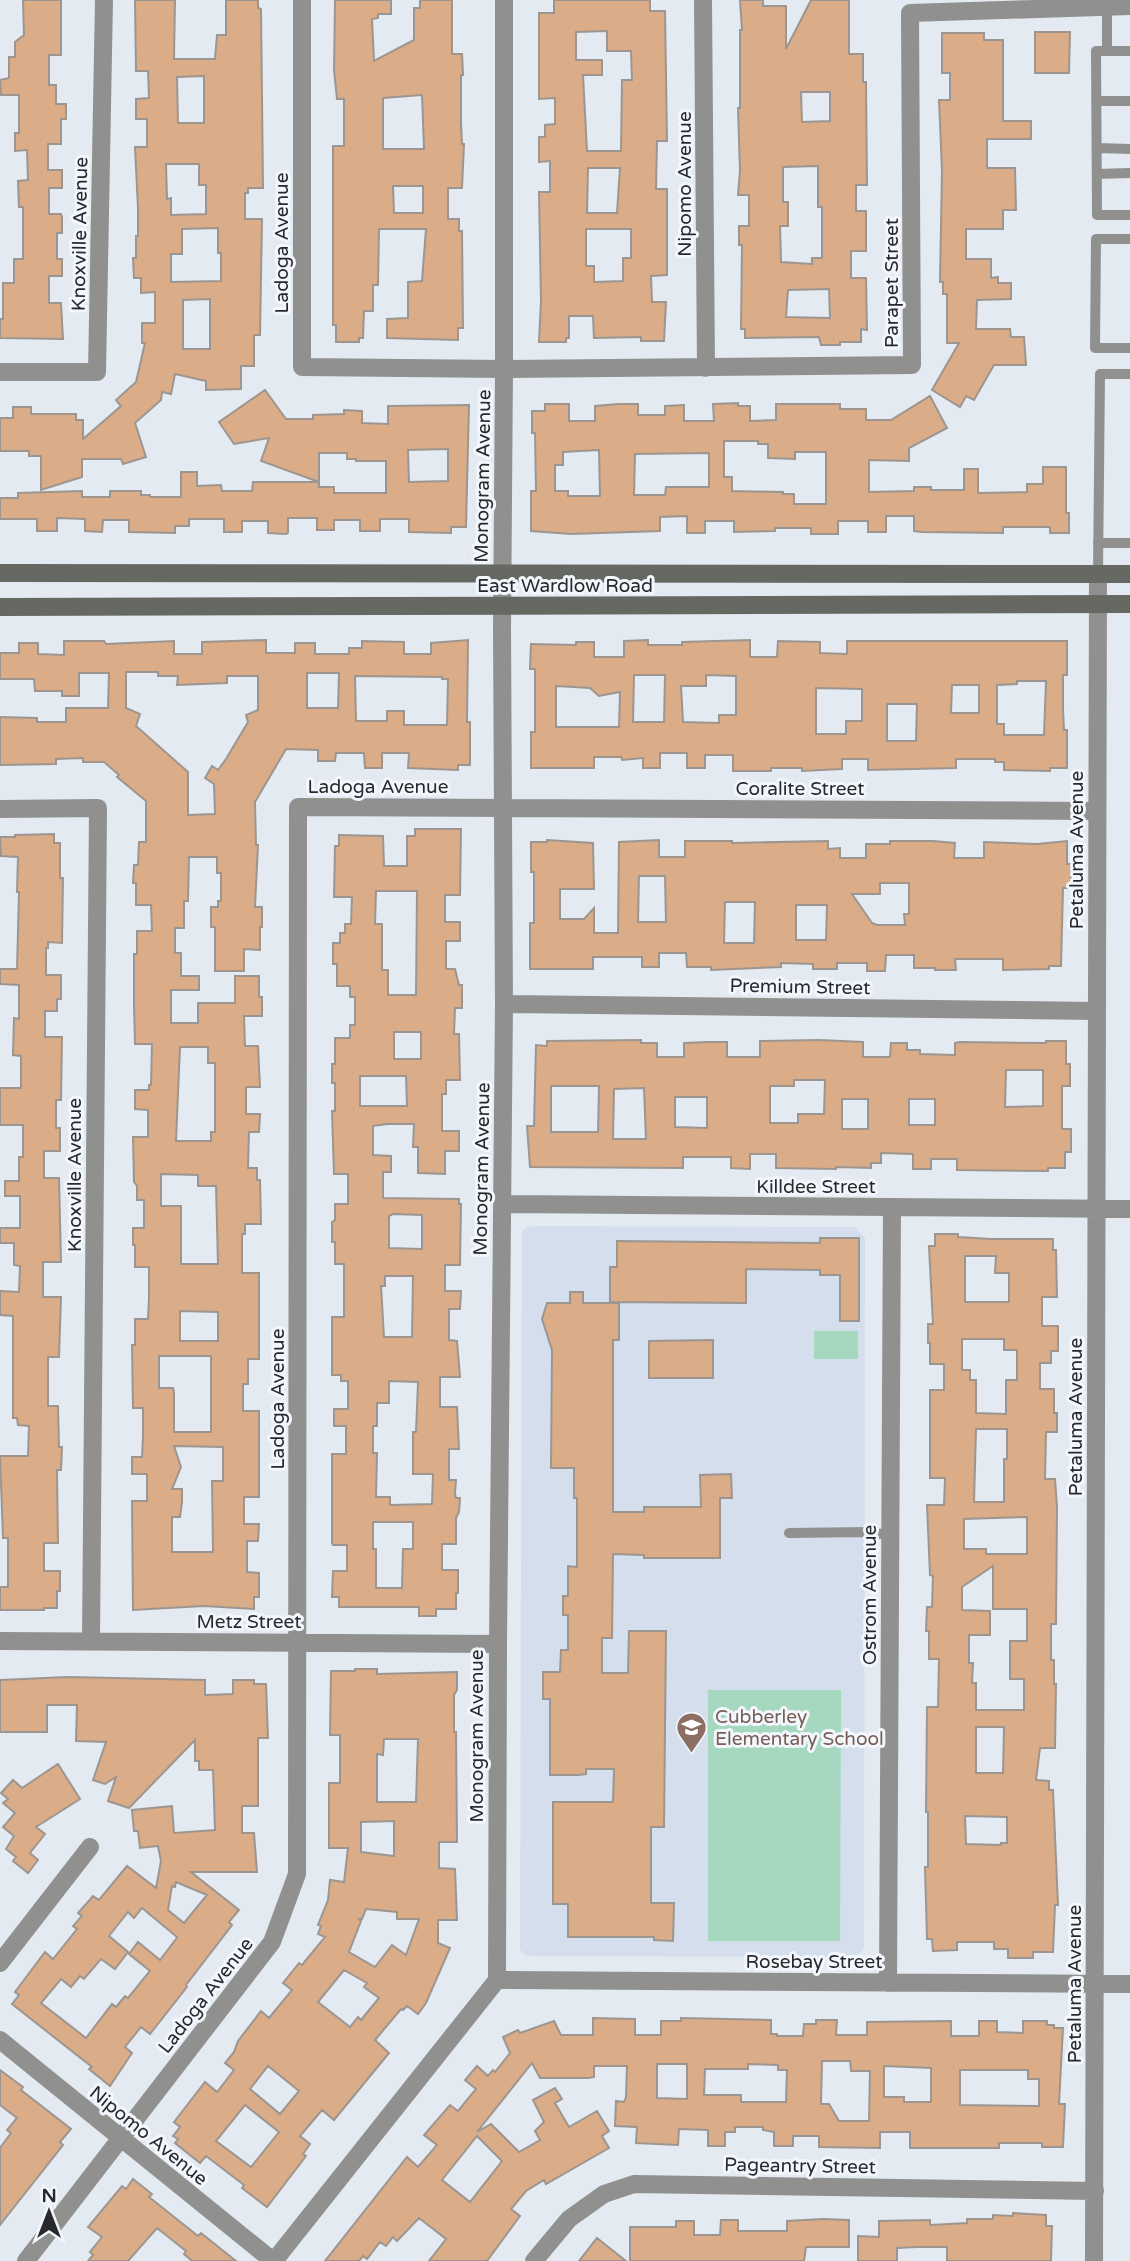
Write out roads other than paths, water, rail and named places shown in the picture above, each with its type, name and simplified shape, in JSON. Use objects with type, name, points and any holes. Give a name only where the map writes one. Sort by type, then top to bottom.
[{"type":"main road","name":"East Wardlow Road","points":[[0,573],[1130,574]]},
{"type":"main road","name":"East Wardlow Road","points":[[0,607],[1130,604]]},
{"type":"street","name":"Knoxville Avenue","points":[[0,372],[97,372],[104,0]]},
{"type":"street","name":"Ladoga Avenue","points":[[302,0],[302,367],[505,369]]},
{"type":"street","name":"Monogram Avenue","points":[[497,1980],[505,1003],[502,808],[504,0]]},
{"type":"street","name":"Nipomo Avenue","points":[[703,0],[706,368]]},
{"type":"street","name":"Parapet Street","points":[[505,369],[912,365],[910,13],[1130,6]]},
{"type":"street","name":"Petaluma Avenue","points":[[1094,2261],[1098,574]]},
{"type":"street","name":"Ladoga Avenue","points":[[26,2261],[272,1942],[297,1874],[298,807],[502,808]]},
{"type":"street","name":"Knoxville Avenue","points":[[0,809],[98,808],[91,1642]]},
{"type":"street","name":"Coralite Street","points":[[502,808],[1097,811]]},
{"type":"street","name":"Premium Street","points":[[505,1003],[1096,1011]]},
{"type":"street","name":"Killdee Street","points":[[502,1204],[1130,1209]]},
{"type":"street","name":"Ostrom Avenue","points":[[888,1983],[892,1208]]},
{"type":"street","name":"Metz Street","points":[[0,1641],[498,1643]]},
{"type":"street","points":[[0,1963],[90,1847]]},
{"type":"street","name":"Rosebay Street","points":[[497,1980],[1130,1984]]},
{"type":"street","points":[[274,2261],[497,1980]]},
{"type":"street","name":"Nipomo Avenue","points":[[0,2040],[274,2261]]},
{"type":"street","name":"Pageantry Street","points":[[534,2261],[569,2219],[604,2194],[634,2184],[1095,2191]]},
{"type":"lane","points":[[1107,6],[1107,51]]},
{"type":"lane","points":[[1130,51],[1096,51],[1097,215],[1130,215]]},
{"type":"lane","points":[[1096,101],[1130,101]]},
{"type":"lane","points":[[1097,148],[1130,149]]},
{"type":"lane","points":[[1097,174],[1130,173]]},
{"type":"lane","points":[[1130,239],[1096,239],[1095,348],[1130,348]]},
{"type":"lane","points":[[1098,574],[1100,374],[1130,374]]},
{"type":"lane","points":[[1098,543],[1130,543]]},
{"type":"lane","points":[[789,1532],[867,1532],[890,1535]]},
{"type":"place","name":"Cubberley Elementary School","points":[[692,1754]]}]
